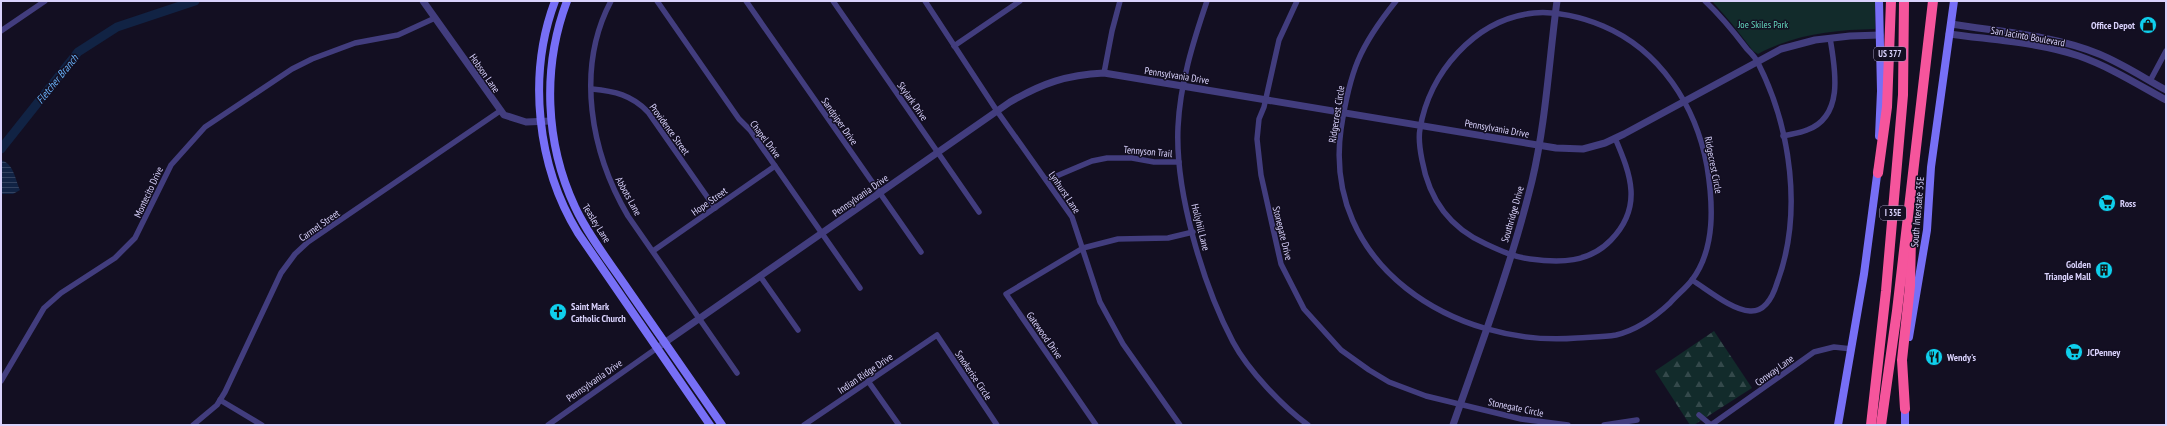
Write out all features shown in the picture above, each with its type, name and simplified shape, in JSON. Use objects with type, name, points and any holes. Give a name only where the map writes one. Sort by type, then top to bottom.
[{"type":"highway","name":"US 377","points":[[1878,173],[1887,107],[1891,1]]},
{"type":"highway","name":"I 35E","points":[[1871,425],[1886,291],[1903,95],[1904,1]]},
{"type":"highway","name":"I 35E","points":[[1881,425],[1933,1]]},
{"type":"highway","points":[[1905,409],[1902,360],[1910,286],[1912,176]]},
{"type":"main road","name":"Teasley Lane","points":[[556,1],[548,25],[542,59],[539,94],[541,122],[549,163],[566,211],[578,233],[710,425]]},
{"type":"main road","name":"Teasley Lane","points":[[567,1],[552,54],[550,91],[551,121],[560,166],[575,207],[664,342],[722,425]]},
{"type":"main road","points":[[1878,173],[1881,92],[1879,1]]},
{"type":"main road","name":"South Interstate 35E","points":[[1905,425],[1906,355],[1927,230],[1931,167],[1954,1]]},
{"type":"main road","name":"US 377","points":[[1838,425],[1852,349],[1878,173]]},
{"type":"street","points":[[1,31],[45,1]]},
{"type":"street","name":"Hobson Lane","points":[[423,1],[500,111],[510,118],[526,122],[551,121]]},
{"type":"street","name":"Abbots Lane","points":[[611,1],[599,33],[593,62],[592,89],[592,114],[596,141],[607,176],[628,216],[737,373]]},
{"type":"street","name":"Chapel Drive","points":[[657,1],[823,233],[860,288]]},
{"type":"street","name":"Sandpiper Drive","points":[[746,1],[921,252]]},
{"type":"street","name":"Skylark Drive","points":[[833,1],[979,212]]},
{"type":"street","name":"Lynhurst Lane","points":[[925,1],[997,111],[1072,217],[1100,302],[1123,344],[1180,425]]},
{"type":"street","points":[[954,46],[1020,1]]},
{"type":"street","points":[[1104,73],[1112,31],[1120,1]]},
{"type":"street","name":"Hollyhill Lane","points":[[1207,1],[1191,47],[1183,86],[1178,127],[1179,162],[1193,232],[1211,294],[1234,344],[1268,390],[1308,425]]},
{"type":"street","name":"Stonegate Drive","points":[[1297,1],[1279,40],[1257,132],[1261,175],[1281,264],[1304,309],[1337,346],[1369,370],[1406,389],[1460,404]]},
{"type":"street","name":"Ridgecrest Circle","points":[[1396,1],[1372,30],[1363,45],[1348,85],[1339,145],[1342,187],[1354,223],[1368,250],[1393,279],[1419,300],[1486,330],[1548,340],[1616,335],[1636,328],[1658,314],[1692,280],[1700,266],[1709,239],[1711,198],[1700,138],[1684,101],[1661,68],[1634,43],[1616,32],[1595,23],[1555,14],[1534,13],[1513,18],[1494,25],[1470,41],[1450,60],[1435,84],[1421,124],[1420,144],[1423,166],[1429,188],[1439,208],[1454,224],[1470,237],[1510,255],[1533,259],[1569,261],[1596,253],[1615,237],[1624,225],[1630,208],[1631,184],[1628,168],[1615,138]]},
{"type":"street","name":"Southridge Drive","points":[[1453,425],[1486,330],[1532,180],[1539,146],[1557,1]]},
{"type":"street","points":[[1692,280],[1738,308],[1756,310],[1768,304],[1784,266],[1790,225],[1791,190],[1783,136],[1775,104],[1758,61],[1719,14],[1705,1]]},
{"type":"street","name":"Montecito Drive","points":[[1,381],[44,308],[61,293],[115,258],[135,238],[170,165],[205,127],[292,69],[312,59],[355,43],[398,35],[435,18]]},
{"type":"street","name":"San Jacinto Boulevard","points":[[1951,24],[2053,40],[2081,47],[2125,66],[2166,90]]},
{"type":"street","name":"San Jacinto Boulevard","points":[[1949,34],[2047,48],[2078,56],[2122,74],[2166,100]]},
{"type":"street","name":"Pennsylvania Drive","points":[[548,425],[664,342],[880,194],[997,111],[1035,88],[1048,82],[1078,74],[1104,73],[1344,113],[1421,124],[1539,146],[1583,149],[1615,138],[1758,61],[1795,45],[1830,38],[1880,35]]},
{"type":"street","points":[[1783,136],[1808,130],[1825,117],[1835,96],[1830,38]]},
{"type":"street","points":[[2078,56],[2081,47]]},
{"type":"street","points":[[2151,92],[2150,81],[2166,51]]},
{"type":"street","points":[[2151,92],[2159,86]]},
{"type":"street","name":"Providence Street","points":[[592,89],[613,91],[629,96],[641,104],[715,208]]},
{"type":"street","name":"Carmel Street","points":[[193,425],[204,418],[226,392],[281,273],[295,254],[308,242],[500,111]]},
{"type":"street","name":"Tennyson Trail","points":[[1047,180],[1089,162],[1107,158],[1132,158],[1154,162],[1179,162]]},
{"type":"street","name":"Hope Street","points":[[653,251],[775,166]]},
{"type":"street","points":[[1083,248],[1118,239],[1168,238],[1193,232]]},
{"type":"street","name":"Gatewood Drive","points":[[1083,248],[1006,294],[1096,425]]},
{"type":"street","points":[[760,276],[798,330]]},
{"type":"street","name":"Indian Ridge Drive","points":[[804,425],[937,335]]},
{"type":"street","name":"Smokerise Circle","points":[[937,335],[997,425]]},
{"type":"street","name":"Conway Lane","points":[[1699,415],[1711,425],[1814,352],[1834,347],[1852,349]]},
{"type":"street","points":[[868,381],[898,425]]},
{"type":"street","points":[[220,400],[262,425]]},
{"type":"street","name":"Stonegate Circle","points":[[1460,404],[1521,419],[1568,425]]},
{"type":"street","points":[[1296,425],[1301,420]]},
{"type":"street","points":[[1604,425],[1637,420]]},
{"type":"green space","name":"Joe Skiles Park","points":[[1712,1],[1875,1],[1875,29],[1815,34],[1786,42],[1758,54],[1753,51]]},
{"type":"green space","points":[[1714,331],[1752,388],[1694,425],[1690,425],[1655,371]]},
{"type":"water","points":[[1,160],[9,165],[14,172],[20,190],[13,194],[1,194]]},
{"type":"waterway","name":"Fletcher Branch","points":[[1,149],[78,52],[117,27],[195,1]]},
{"type":"place","name":"Office Depot","points":[[2148,25]]},
{"type":"place","name":"Ross","points":[[2107,203]]},
{"type":"place","name":"Golden Triangle Mall","points":[[2104,270]]},
{"type":"place","name":"Saint Mark Catholic Church","points":[[558,312]]},
{"type":"place","name":"JCPenney","points":[[2074,352]]},
{"type":"place","name":"Wendy's","points":[[1934,357]]}]
